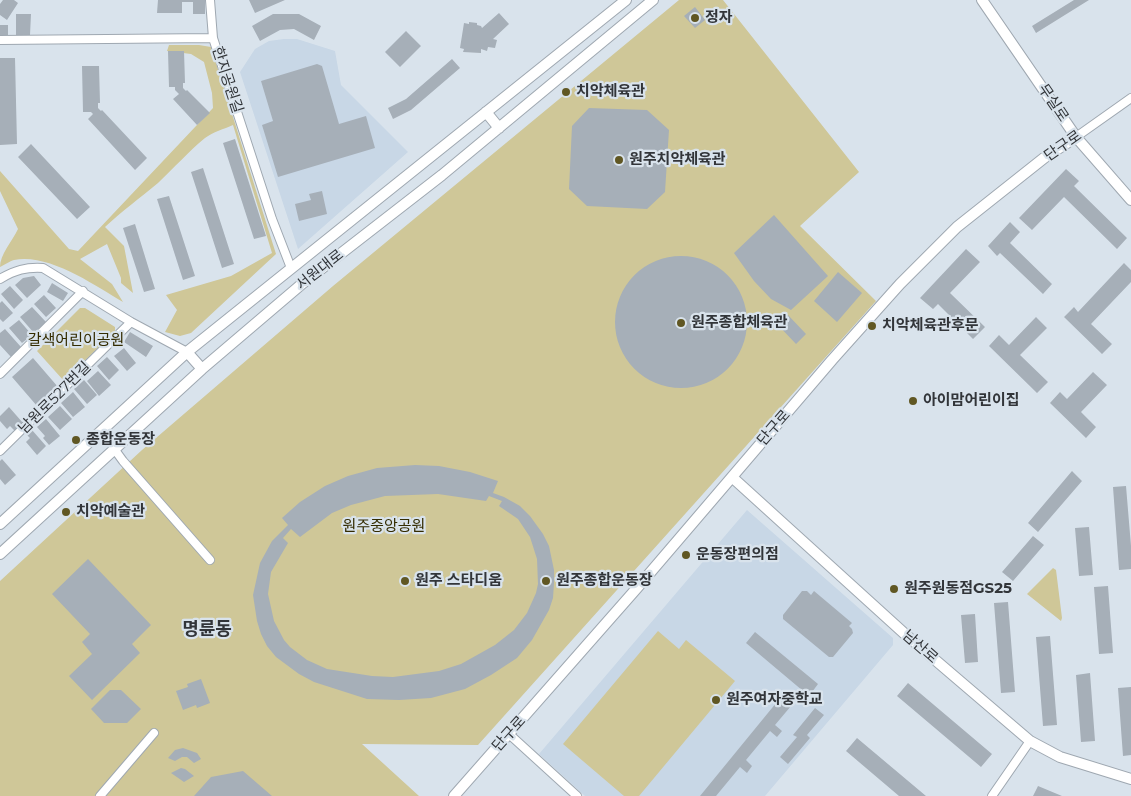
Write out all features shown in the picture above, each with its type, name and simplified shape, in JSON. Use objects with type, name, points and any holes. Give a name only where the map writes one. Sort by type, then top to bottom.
[{"type":"street","points":[[210,0],[213,38]]},
{"type":"street","name":"서원대로","points":[[0,524],[187,352],[626,0]]},
{"type":"street","name":"서원대로","points":[[0,554],[202,369],[303,283],[442,175],[652,0]]},
{"type":"street","name":"무실로","points":[[982,0],[1076,137],[1131,200]]},
{"type":"street","name":"한지공원길","points":[[0,40],[213,38],[272,219],[291,268]]},
{"type":"street","name":"단구로","points":[[454,796],[733,478],[832,360],[900,284],[957,227],[1044,158],[1131,98]]},
{"type":"street","points":[[486,112],[499,128]]},
{"type":"street","points":[[0,279],[14,271],[29,267],[43,268],[132,322],[187,352],[202,369]]},
{"type":"street","points":[[291,268],[303,283]]},
{"type":"street","points":[[0,374],[83,291]]},
{"type":"street","name":"남원로527번길","points":[[0,450],[132,322]]},
{"type":"street","points":[[115,450],[123,462],[210,560]]},
{"type":"street","name":"남산로","points":[[733,478],[906,635],[1030,741],[1060,757],[1131,779]]},
{"type":"street","points":[[100,796],[154,733]]},
{"type":"street","points":[[510,734],[577,796]]},
{"type":"street","points":[[992,796],[1030,741]]},
{"type":"shaded area","points":[[297,39],[335,51],[341,85],[408,152],[298,249],[240,72],[255,49],[269,41]]},
{"type":"shaded area","name":"원주여자중학교","points":[[747,510],[893,638],[893,645],[765,796],[585,796],[539,754]]},
{"type":"green space","name":"원주중앙공원","points":[[679,0],[723,0],[859,172],[800,226],[876,301],[478,745],[362,744],[419,796],[0,796],[0,581],[142,450],[333,286]]},
{"type":"green space","points":[[169,45],[211,47],[276,254],[191,333],[180,336],[165,332],[177,310],[166,295],[231,276],[272,253],[233,125],[205,138],[158,183],[105,227],[124,246],[133,293],[121,283],[121,278],[107,244],[80,259],[112,284],[123,302],[85,279],[42,261],[14,260],[0,267],[4,253],[18,229],[0,191],[0,171],[69,249],[78,251],[213,108],[212,93],[204,62],[191,54],[167,51]]},
{"type":"green space","name":"갈색어린이공원","points":[[80,308],[85,308],[115,327],[115,331],[64,381],[37,351]]},
{"type":"green space","points":[[1053,568],[1056,570],[1061,621],[1027,594]]},
{"type":"green space","points":[[658,631],[679,649],[686,640],[735,681],[639,796],[624,796],[563,744]]},
{"type":"building","points":[[3,0],[14,0],[18,3],[7,20],[0,15],[0,4]]},
{"type":"building","points":[[158,0],[205,0],[205,14],[193,14],[193,2],[182,2],[182,13],[157,13]]},
{"type":"building","points":[[249,0],[285,0],[255,13]]},
{"type":"building","points":[[1074,0],[1089,0],[1036,33],[1032,26]]},
{"type":"building","name":"정자","points":[[695,7],[705,20],[695,28],[684,16]]},
{"type":"building","points":[[499,13],[509,24],[493,39],[497,40],[495,48],[488,47],[487,51],[481,49],[481,53],[463,52],[464,49],[460,48],[464,23],[477,23],[482,28]]},
{"type":"building","points":[[16,14],[31,14],[30,35],[16,35]]},
{"type":"building","points":[[273,14],[299,14],[321,26],[314,40],[294,29],[280,30],[260,41],[252,26]]},
{"type":"building","points":[[0,25],[8,25],[8,37],[0,38]]},
{"type":"building","points":[[406,31],[421,46],[400,67],[385,52]]},
{"type":"building","points":[[168,51],[184,51],[185,83],[183,83],[183,88],[210,113],[197,125],[173,99],[179,94],[175,87],[169,87]]},
{"type":"building","points":[[0,58],[15,58],[17,144],[0,145]]},
{"type":"building","points":[[452,59],[460,68],[411,110],[393,119],[388,108],[406,99]]},
{"type":"building","points":[[317,64],[322,66],[339,124],[366,116],[375,148],[278,177],[262,125],[273,121],[261,81]]},
{"type":"building","points":[[82,66],[99,66],[100,103],[98,103],[98,108],[147,158],[135,170],[88,119],[93,114],[91,112],[83,112]]},
{"type":"building","name":"원주치악체육관","points":[[589,108],[647,110],[669,130],[665,192],[647,209],[587,206],[569,189],[572,126]]},
{"type":"building","points":[[235,139],[266,236],[254,239],[223,143]]},
{"type":"building","points":[[31,144],[90,207],[77,219],[18,157]]},
{"type":"building","points":[[203,168],[234,264],[222,268],[191,172]]},
{"type":"building","points":[[1066,169],[1079,181],[1074,186],[1127,238],[1117,249],[1064,197],[1032,230],[1019,218]]},
{"type":"building","points":[[322,191],[327,214],[299,221],[295,204],[311,200],[309,194]]},
{"type":"building","points":[[169,196],[195,276],[183,280],[157,199]]},
{"type":"building","points":[[774,215],[828,276],[791,310],[771,299],[754,281],[734,253]]},
{"type":"building","points":[[1010,222],[1020,232],[1010,243],[1052,284],[1043,294],[1000,253],[997,256],[988,246]]},
{"type":"building","points":[[135,224],[155,289],[144,292],[123,228]]},
{"type":"building","points":[[966,249],[980,262],[950,293],[985,327],[973,339],[938,304],[933,309],[920,298]]},
{"type":"building","name":"원주종합체육관","points":[[681,256],[694,257],[706,261],[728,275],[742,297],[746,309],[746,335],[742,347],[728,369],[706,383],[694,387],[681,388],[668,387],[656,383],[634,369],[620,347],[616,335],[615,322],[616,309],[620,297],[634,275],[656,261],[668,257]]},
{"type":"building","points":[[1124,263],[1131,270],[1131,282],[1091,324],[1112,344],[1102,354],[1064,317],[1074,307],[1078,312]]},
{"type":"building","points":[[838,272],[862,293],[837,322],[814,301]]},
{"type":"building","points":[[34,276],[41,285],[27,298],[15,285],[23,278]]},
{"type":"building","points":[[52,283],[68,293],[63,301],[47,292]]},
{"type":"building","points":[[10,286],[23,300],[14,309],[1,294]]},
{"type":"building","points":[[44,295],[56,308],[46,317],[34,304]]},
{"type":"building","points":[[2,301],[13,313],[3,322],[0,319],[0,303]]},
{"type":"building","points":[[32,307],[46,322],[34,333],[20,317]]},
{"type":"building","points":[[788,315],[806,334],[796,344],[778,325]]},
{"type":"building","points":[[1036,317],[1047,328],[1020,355],[1048,382],[1037,393],[989,346],[999,335],[1009,345]]},
{"type":"building","points":[[19,320],[32,335],[22,343],[9,328]]},
{"type":"building","points":[[5,329],[21,347],[11,357],[0,345],[0,333]]},
{"type":"building","points":[[130,332],[153,346],[146,357],[124,342]]},
{"type":"building","points":[[124,348],[136,363],[127,371],[114,356]]},
{"type":"building","points":[[107,357],[119,370],[109,380],[97,366]]},
{"type":"building","points":[[33,358],[58,387],[37,406],[12,377]]},
{"type":"building","points":[[98,371],[111,385],[99,396],[87,381]]},
{"type":"building","points":[[1093,372],[1107,385],[1081,412],[1096,427],[1086,438],[1050,403],[1060,392],[1067,399]]},
{"type":"building","points":[[84,380],[97,395],[87,404],[74,389]]},
{"type":"building","points":[[73,392],[85,407],[73,417],[61,403]]},
{"type":"building","points":[[60,406],[72,419],[60,430],[48,417]]},
{"type":"building","points":[[9,407],[23,423],[15,431],[10,426],[7,429],[0,421],[0,416]]},
{"type":"building","points":[[46,419],[60,436],[49,445],[43,438],[45,436],[37,427]]},
{"type":"building","points":[[32,430],[46,446],[37,455],[26,442],[30,438],[27,435]]},
{"type":"building","points":[[2,459],[16,475],[5,485],[0,479],[0,461]]},
{"type":"building","name":"원주종합운동장","points":[[415,465],[439,466],[470,472],[498,481],[493,493],[520,506],[530,516],[549,546],[554,570],[553,598],[549,610],[532,640],[517,658],[465,689],[431,698],[367,699],[314,682],[299,674],[276,657],[267,646],[261,634],[253,595],[260,563],[272,541],[288,525],[282,518],[300,502],[325,486],[348,476],[377,468]],"holes":[[[438,494],[486,501],[489,496],[502,501],[499,506],[518,519],[530,537],[537,559],[538,584],[527,613],[514,630],[495,645],[461,664],[439,671],[393,677],[372,676],[327,669],[307,660],[284,640],[274,621],[268,594],[271,572],[288,543],[283,538],[291,529],[300,537],[332,513],[351,505],[385,496]]]},
{"type":"building","points":[[1072,471],[1082,481],[1038,532],[1028,523]]},
{"type":"building","points":[[1126,486],[1131,569],[1119,570],[1113,487]]},
{"type":"building","points":[[1089,527],[1093,575],[1079,576],[1075,528]]},
{"type":"building","points":[[1033,536],[1044,545],[1013,581],[1002,572]]},
{"type":"building","points":[[88,559],[151,625],[132,644],[140,653],[92,700],[69,676],[92,654],[82,642],[90,634],[52,594]]},
{"type":"building","points":[[1108,586],[1113,653],[1099,654],[1094,587]]},
{"type":"building","points":[[802,591],[807,591],[811,595],[814,591],[852,623],[849,626],[853,633],[833,657],[829,657],[783,619],[783,615]]},
{"type":"building","points":[[1008,602],[1015,692],[1001,693],[994,603]]},
{"type":"building","points":[[975,614],[978,662],[965,663],[961,615]]},
{"type":"building","points":[[755,632],[818,684],[809,696],[746,643]]},
{"type":"building","points":[[1050,636],[1057,725],[1043,726],[1036,637]]},
{"type":"building","points":[[1090,673],[1095,741],[1081,742],[1076,675]]},
{"type":"building","points":[[201,679],[210,703],[197,708],[196,705],[183,710],[176,691],[188,687],[187,684]]},
{"type":"building","points":[[908,683],[992,754],[981,767],[897,696]]},
{"type":"building","points":[[1131,687],[1131,755],[1123,756],[1118,688]]},
{"type":"building","points":[[110,690],[121,690],[141,709],[127,723],[104,723],[91,709]]},
{"type":"building","points":[[781,697],[791,706],[775,725],[782,731],[777,737],[770,731],[746,760],[752,766],[747,773],[740,767],[716,796],[700,796]]},
{"type":"building","points":[[815,708],[824,715],[807,735],[810,738],[788,764],[780,757],[797,737],[793,735]]},
{"type":"building","points":[[857,738],[926,796],[899,796],[846,751]]},
{"type":"building","points":[[183,748],[197,753],[201,759],[194,763],[187,757],[182,757],[175,761],[168,758],[175,750]]},
{"type":"building","points":[[181,768],[194,776],[184,782],[171,773]]},
{"type":"building","points":[[243,771],[272,796],[194,796],[211,777]]},
{"type":"building","points":[[1038,786],[1062,796],[1033,796]]},
{"type":"place","name":"정자","points":[[695,18]]},
{"type":"place","name":"치악체육관","points":[[566,92]]},
{"type":"place","name":"원주치악체육관","points":[[619,160]]},
{"type":"place","name":"원주종합체육관","points":[[681,323]]},
{"type":"place","name":"치악체육관후문","points":[[872,326]]},
{"type":"place","name":"아이맘어린이집","points":[[913,401]]},
{"type":"place","name":"종합운동장","points":[[76,440]]},
{"type":"place","name":"치악예술관","points":[[66,512]]},
{"type":"place","name":"운동장편의점","points":[[686,555]]},
{"type":"place","name":"원주 스타디움","points":[[405,581]]},
{"type":"place","name":"원주종합운동장","points":[[546,581]]},
{"type":"place","name":"원주원동점GS25","points":[[894,589]]},
{"type":"place","name":"원주여자중학교","points":[[716,700]]},
{"type":"district","name":"명륜동","points":[[207,630]]}]
